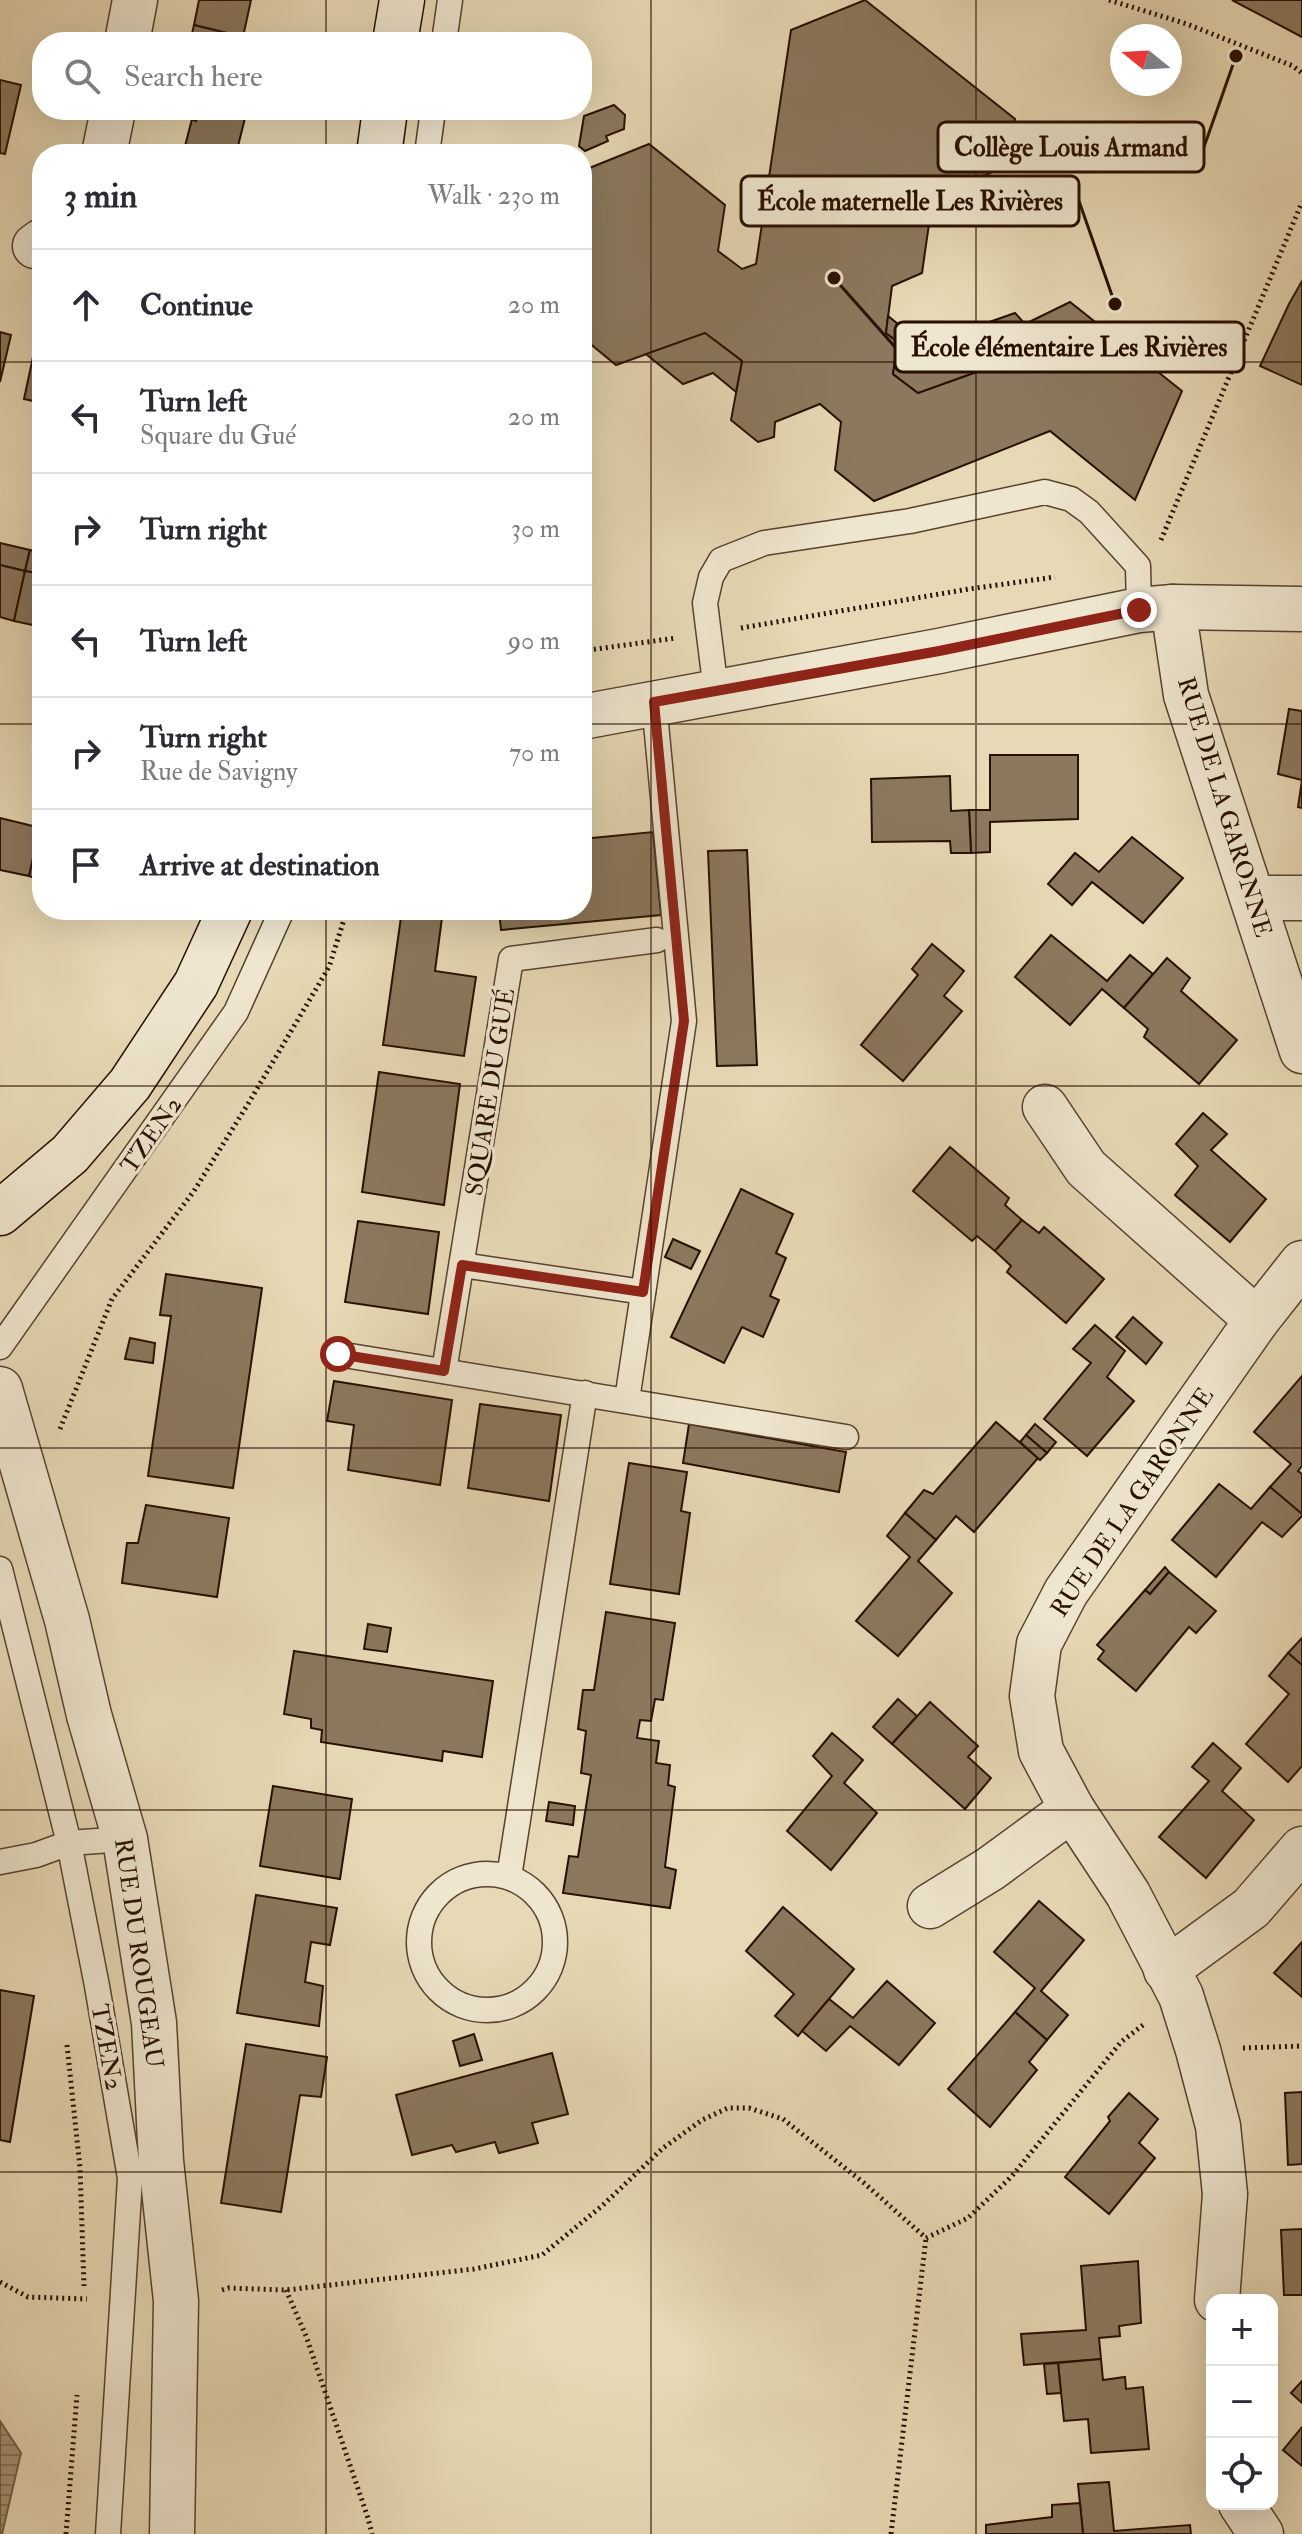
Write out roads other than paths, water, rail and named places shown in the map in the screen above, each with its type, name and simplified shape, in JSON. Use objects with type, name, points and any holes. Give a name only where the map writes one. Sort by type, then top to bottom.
[{"type":"street","points":[[129,32],[135,0]]},
{"type":"street","points":[[397,32],[402,0]]},
{"type":"street","points":[[106,144],[111,120]]},
{"type":"street","points":[[380,144],[384,120]]},
{"type":"street","points":[[592,715],[1156,608],[1302,609]]},
{"type":"street","name":"RUE DE LA GARONNE","points":[[1156,608],[1302,1051]]},
{"type":"street","points":[[1253,898],[1302,898]]},
{"type":"street","points":[[0,1213],[70,1154],[130,1084],[196,984],[225,920]]},
{"type":"street","points":[[1045,1107],[1086,1168],[1257,1320]]},
{"type":"street","name":"RUE DE LA GARONNE","points":[[1217,2294],[1225,2194],[1218,2126],[1198,2050],[1173,1983],[1128,1894],[1072,1809],[1041,1751],[1032,1696],[1039,1644],[1066,1592],[1257,1320],[1302,1263]]},
{"type":"street","name":"RUE DU ROUGEAU","points":[[0,1389],[67,1620],[89,1715],[125,1839],[154,2023],[161,2161],[176,2301],[172,2534]]},
{"type":"street","points":[[930,1906],[990,1869],[1072,1809]]},
{"type":"street","points":[[1173,1983],[1251,1908],[1302,1849]]},
{"type":"street","points":[[1245,2510],[1261,2534]]},
{"type":"lane","points":[[445,32],[450,0]]},
{"type":"lane","points":[[428,144],[432,120]]},
{"type":"lane","points":[[716,691],[705,603],[711,577],[721,560],[764,543],[910,521],[1045,492],[1071,499],[1089,512],[1138,566],[1156,608]]},
{"type":"lane","points":[[627,1400],[684,1021],[654,702]]},
{"type":"lane","name":"TZEN2","points":[[0,1347],[236,1012],[277,920]]},
{"type":"lane","name":"SQUARE DU GUÉ","points":[[444,1371],[511,959],[657,940]]},
{"type":"lane","points":[[462,1265],[643,1292]]},
{"type":"lane","points":[[338,1354],[846,1437]]},
{"type":"lane","points":[[509,1877],[585,1393]]},
{"type":"lane","name":"TZEN2","points":[[0,1569],[69,1843],[130,2178],[108,2534]]},
{"type":"lane","points":[[0,1862],[36,1855],[69,1843],[125,1839]]},
{"type":"lane","points":[[478,1873],[509,1877],[537,1894],[549,1912],[555,1932],[555,1954],[548,1974],[535,1991],[517,2004],[496,2010],[475,2010],[454,2003],[438,1990],[426,1972],[419,1951],[419,1930],[427,1909],[440,1892],[457,1880],[478,1873]]},
{"type":"place","name":"Collège Louis Armand","points":[[1236,56]]},
{"type":"place","name":"École élémentaire Les Rivières","points":[[834,278]]},
{"type":"place","name":"École maternelle Les Rivières","points":[[1115,304]]}]
